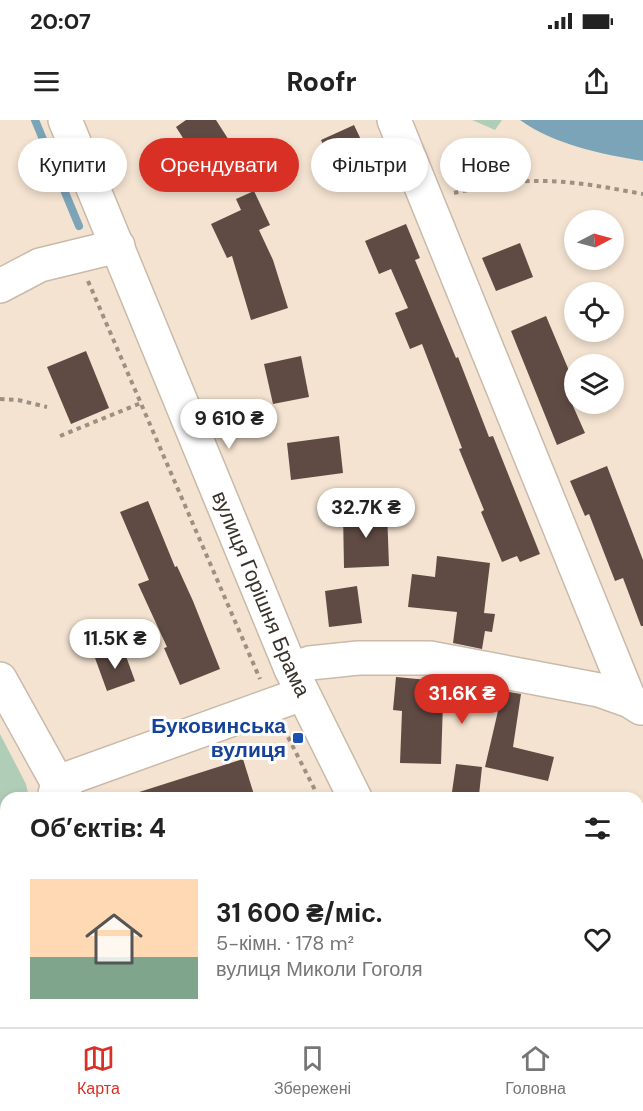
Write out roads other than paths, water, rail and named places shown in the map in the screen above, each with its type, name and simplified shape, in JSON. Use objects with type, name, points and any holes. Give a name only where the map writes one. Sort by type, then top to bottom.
[{"type":"street","name":"вулиця Горішня Брама","points":[[65,120],[297,681],[352,792]]},
{"type":"street","points":[[394,120],[637,705]]},
{"type":"street","points":[[0,286],[40,265],[118,246]]},
{"type":"street","points":[[61,792],[272,705],[297,681],[310,663],[358,658],[430,658],[599,690],[637,705]]},
{"type":"street","points":[[0,679],[58,792]]},
{"type":"water","points":[[520,120],[643,120],[643,161],[595,152],[563,142]]},
{"type":"waterway","points":[[35,120],[79,226]]},
{"type":"place","name":"Буковинська вулиця","points":[[298,738]]}]
